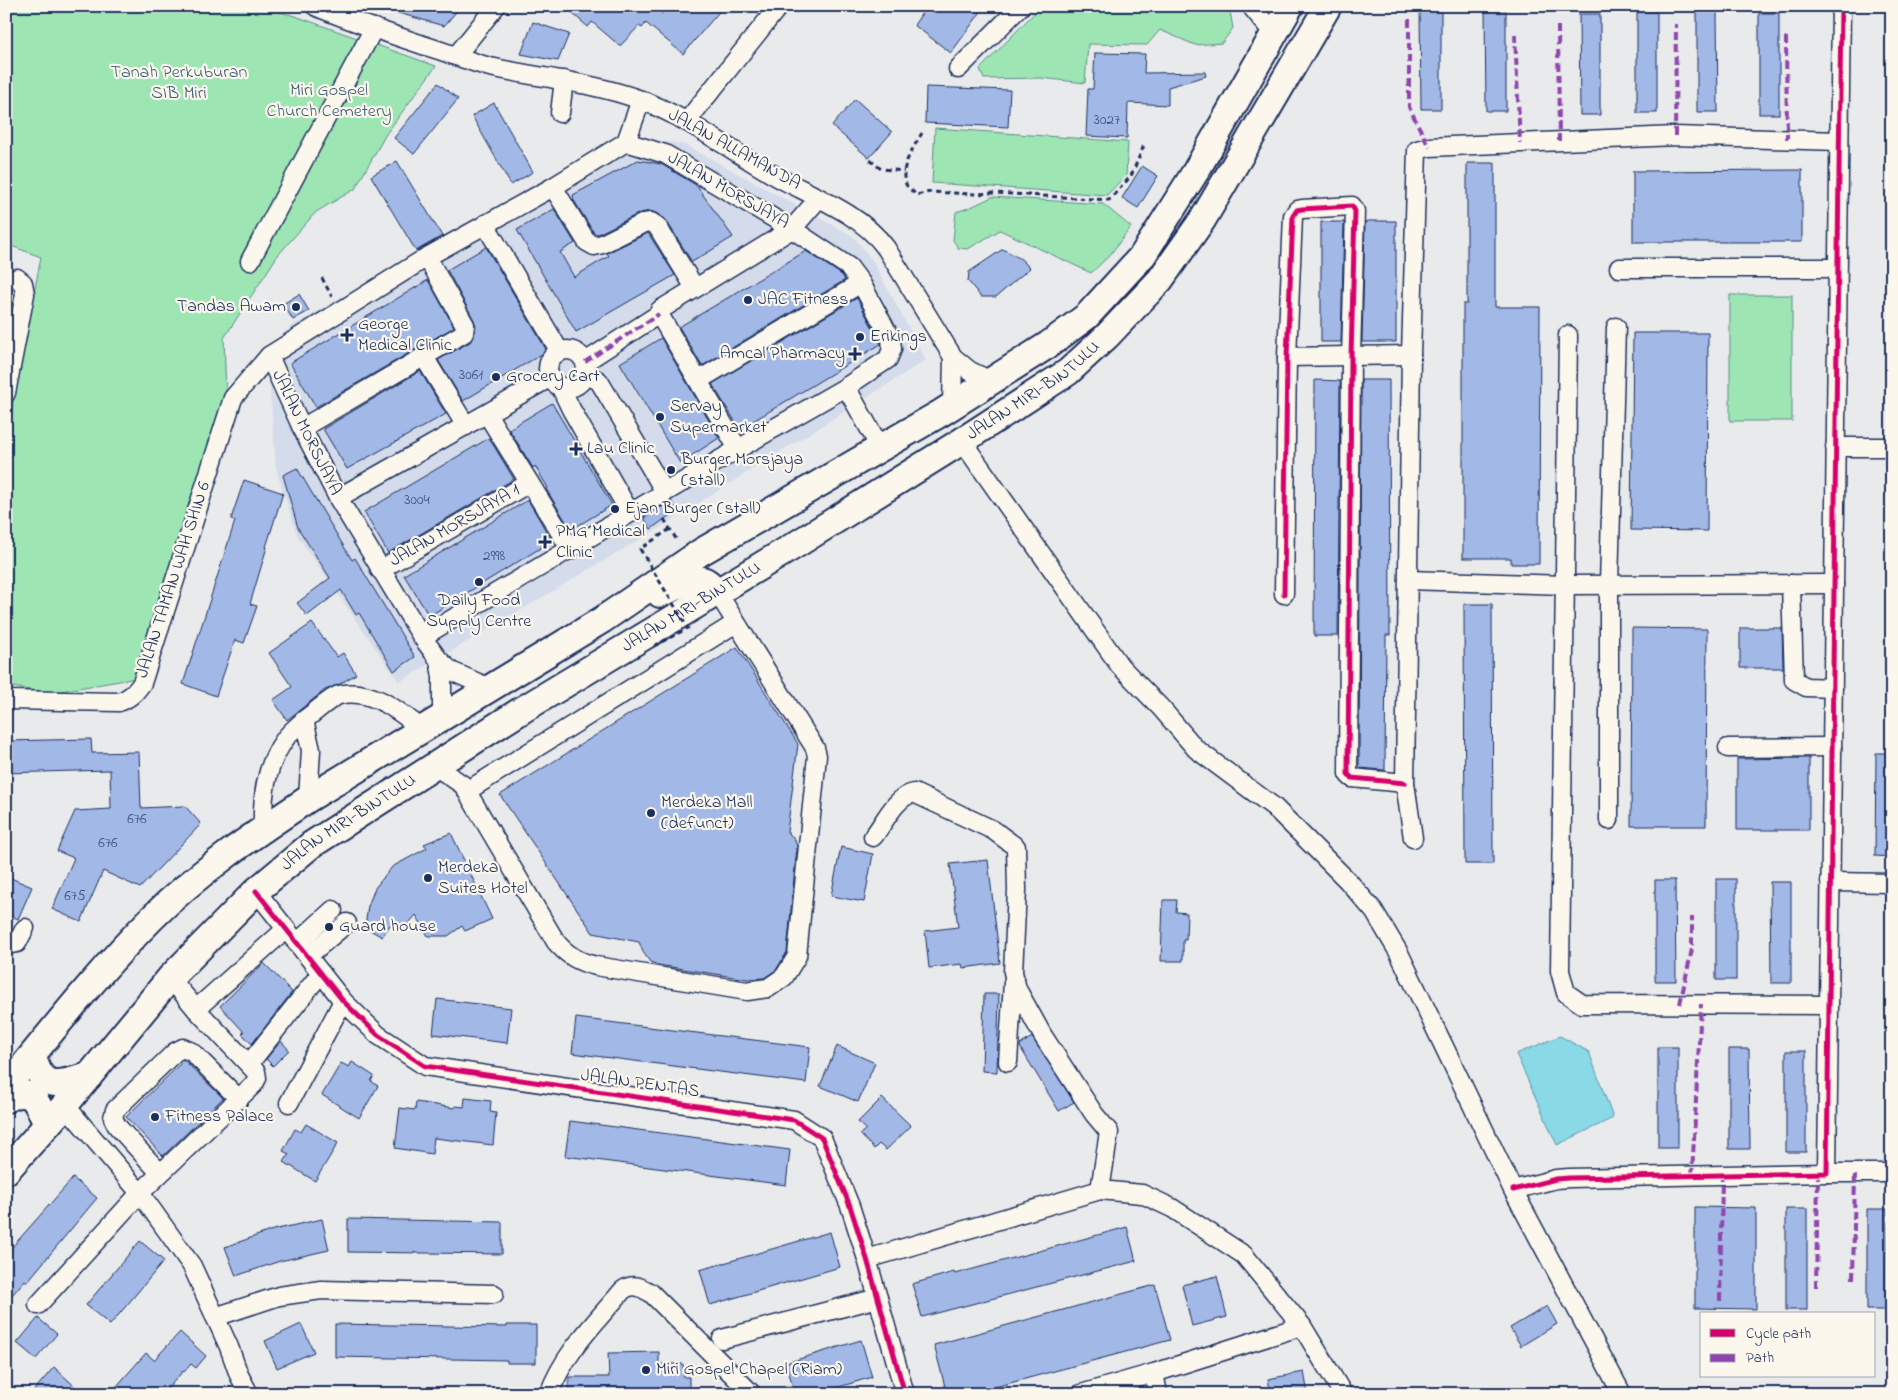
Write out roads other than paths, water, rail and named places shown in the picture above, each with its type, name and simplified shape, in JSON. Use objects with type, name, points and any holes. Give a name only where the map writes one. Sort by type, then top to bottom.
[{"type":"highway","name":"JALAN MIRI-BINTULU","points":[[6,1088],[95,981],[152,918],[200,875],[264,829],[308,799],[492,689],[602,620],[701,552],[952,406],[1048,345],[1087,316],[1143,254],[1196,171],[1290,6]]},
{"type":"highway","name":"JALAN MIRI-BINTULU","points":[[6,1171],[65,1105],[170,978],[256,891],[311,845],[522,710],[962,441],[1068,372],[1107,336],[1160,280],[1203,219],[1328,6]]},
{"type":"highway","points":[[602,620],[691,580],[700,579],[706,581],[717,592]]},
{"type":"highway","points":[[33,1055],[36,1070],[42,1078],[52,1084],[89,1076]]},
{"type":"highway","points":[[6,1099],[22,1093],[29,1094],[35,1100],[47,1125]]},
{"type":"street","name":"JALAN ALLAMANDA","points":[[315,6],[374,28],[489,66],[564,80],[641,100],[687,121],[782,179],[819,198],[868,228],[878,237],[952,357],[970,371],[991,381]]},
{"type":"street","points":[[456,56],[496,6]]},
{"type":"street","points":[[687,121],[779,6]]},
{"type":"street","points":[[958,69],[1021,6]]},
{"type":"street","points":[[1250,6],[1274,34]]},
{"type":"street","points":[[1827,1173],[1841,6]]},
{"type":"street","points":[[250,260],[374,28]]},
{"type":"street","points":[[560,113],[564,80]]},
{"type":"street","points":[[626,142],[641,100]]},
{"type":"street","points":[[1413,838],[1405,783],[1411,355],[1417,150],[1429,147],[1675,136],[1839,141]]},
{"type":"street","name":"JALAN MORSJAYA","points":[[422,637],[846,387],[888,359],[892,350],[892,339],[861,283],[849,267],[792,229],[665,154],[626,142],[552,187],[427,257],[270,356],[302,428],[338,498],[422,637],[438,660],[451,671],[492,689]]},
{"type":"street","points":[[552,187],[587,242],[594,246],[602,244],[644,223],[651,222],[657,226],[695,288]]},
{"type":"street","points":[[338,498],[487,414],[555,382],[572,387],[578,384],[585,368],[659,315],[660,310],[792,229],[819,198]]},
{"type":"street","points":[[1284,594],[1287,357],[1293,216],[1297,210],[1302,209],[1352,206],[1355,211],[1348,774],[1352,778],[1405,783]]},
{"type":"street","points":[[485,224],[560,352]]},
{"type":"street","points":[[302,428],[464,332],[465,325],[427,257]]},
{"type":"street","points":[[1619,268],[1837,268]]},
{"type":"street","points":[[6,393],[13,327],[25,294],[23,283],[17,278]]},
{"type":"street","points":[[699,380],[861,283]]},
{"type":"street","points":[[659,315],[738,449]]},
{"type":"street","points":[[1610,820],[1610,585],[1616,327]]},
{"type":"street","points":[[1568,335],[1560,971],[1566,993],[1582,1004],[1829,1005]]},
{"type":"street","points":[[630,513],[555,382],[549,366],[551,360],[560,352],[571,350],[582,356],[585,368],[599,381],[665,492]]},
{"type":"street","points":[[1287,357],[1411,355]]},
{"type":"street","name":"JALAN TAMAN WAH SHIN 6","points":[[6,700],[119,702],[136,692],[142,683],[234,398],[270,356]]},
{"type":"street","points":[[424,357],[466,426]]},
{"type":"street","points":[[952,357],[952,406]]},
{"type":"street","points":[[846,387],[881,449]]},
{"type":"street","points":[[487,414],[570,550]]},
{"type":"street","points":[[962,441],[1120,666],[1161,708],[1196,749],[1274,807],[1348,880],[1374,911],[1399,953],[1513,1190],[1622,1394]]},
{"type":"street","points":[[1835,447],[1892,447]]},
{"type":"street","name":"JALAN MORSJAYA 1","points":[[380,570],[529,482]]},
{"type":"street","points":[[1408,580],[1565,585],[1834,584]]},
{"type":"street","points":[[1790,584],[1794,680],[1806,687],[1832,688]]},
{"type":"street","points":[[435,766],[459,781],[467,791],[556,942],[567,954],[580,962],[596,966],[747,991],[768,988],[784,977],[797,956],[817,756],[814,748],[717,592]]},
{"type":"street","points":[[467,791],[736,623]]},
{"type":"street","name":"JALAN MORSJAYA","points":[[432,724],[442,677],[438,660]]},
{"type":"street","points":[[264,829],[263,802],[265,782],[285,739],[304,720],[338,695],[361,694],[377,699],[397,710],[432,724]]},
{"type":"street","points":[[304,720],[311,750],[308,799]]},
{"type":"street","points":[[1728,748],[1832,747]]},
{"type":"street","points":[[874,837],[901,799],[907,794],[914,793],[993,830],[1016,847],[1017,890],[1008,1062]]},
{"type":"street","points":[[1830,882],[1892,883]]},
{"type":"street","name":"JALAN PENTAS","points":[[256,891],[343,1001],[378,1036],[425,1066],[794,1120],[822,1138],[850,1206],[905,1394]]},
{"type":"street","points":[[196,1010],[297,943],[333,910]]},
{"type":"street","points":[[297,943],[347,924]]},
{"type":"street","points":[[6,942],[17,943],[25,928]]},
{"type":"street","points":[[1013,972],[1017,989],[1043,1036],[1094,1114],[1109,1132],[1100,1190]]},
{"type":"street","points":[[249,1064],[321,973]]},
{"type":"street","points":[[38,1305],[140,1193],[239,1099],[254,1084],[257,1078],[256,1072],[196,1010],[170,978]]},
{"type":"street","points":[[289,1103],[343,1001]]},
{"type":"street","points":[[160,1173],[117,1126],[113,1118],[115,1110],[175,1052],[183,1048],[192,1052],[239,1099]]},
{"type":"street","points":[[65,1105],[140,1193],[192,1266],[216,1317],[239,1375],[250,1394]]},
{"type":"street","points":[[1513,1190],[1556,1179],[1569,1178],[1892,1173]]},
{"type":"street","points":[[867,1259],[1100,1190],[1142,1194],[1172,1208],[1244,1255],[1302,1326],[1343,1394]]},
{"type":"street","points":[[549,1394],[555,1376],[568,1355],[623,1290],[630,1286],[638,1286],[652,1293],[752,1394]]},
{"type":"street","points":[[216,1317],[279,1296],[321,1290],[494,1294]]},
{"type":"street","points":[[722,1339],[878,1298]]},
{"type":"street","points":[[1080,1394],[1154,1373],[1302,1326]]},
{"type":"street","points":[[1154,1373],[1158,1394]]},
{"type":"water","points":[[1560,1036],[1589,1052],[1613,1118],[1557,1145],[1516,1054]]},
{"type":"place","name":"JAC Fitness","points":[[748,300]]},
{"type":"place","name":"Tandas Awam","points":[[296,307]]},
{"type":"place","name":"George Medical Clinic","points":[[347,335]]},
{"type":"place","name":"Erikings","points":[[860,337]]},
{"type":"place","name":"Amcal Pharmacy","points":[[855,354]]},
{"type":"place","name":"Grocery Cart","points":[[496,377]]},
{"type":"place","name":"Servay Supermarket","points":[[660,417]]},
{"type":"place","name":"Lau Clinic","points":[[576,449]]},
{"type":"place","name":"Burger Morsjaya (stall)","points":[[671,470]]},
{"type":"place","name":"Ejan Burger (stall)","points":[[615,509]]},
{"type":"place","name":"PMG Medical Clinic","points":[[545,542]]},
{"type":"place","name":"Daily Food Supply Centre","points":[[479,582]]},
{"type":"place","name":"Merdeka Mall (defunct)","points":[[651,813]]},
{"type":"place","name":"Merdeka Suites Hotel","points":[[428,878]]},
{"type":"place","name":"Guard house","points":[[329,927]]},
{"type":"place","name":"Fitness Palace","points":[[155,1117]]},
{"type":"place","name":"Miri Gospel Chapel (Riam)","points":[[646,1370]]},
{"type":"park label","name":"Tanah Perkuburan SIB Miri","points":[[179,83]]},
{"type":"park label","name":"Miri Gospel Church Cemetery","points":[[329,101]]}]
